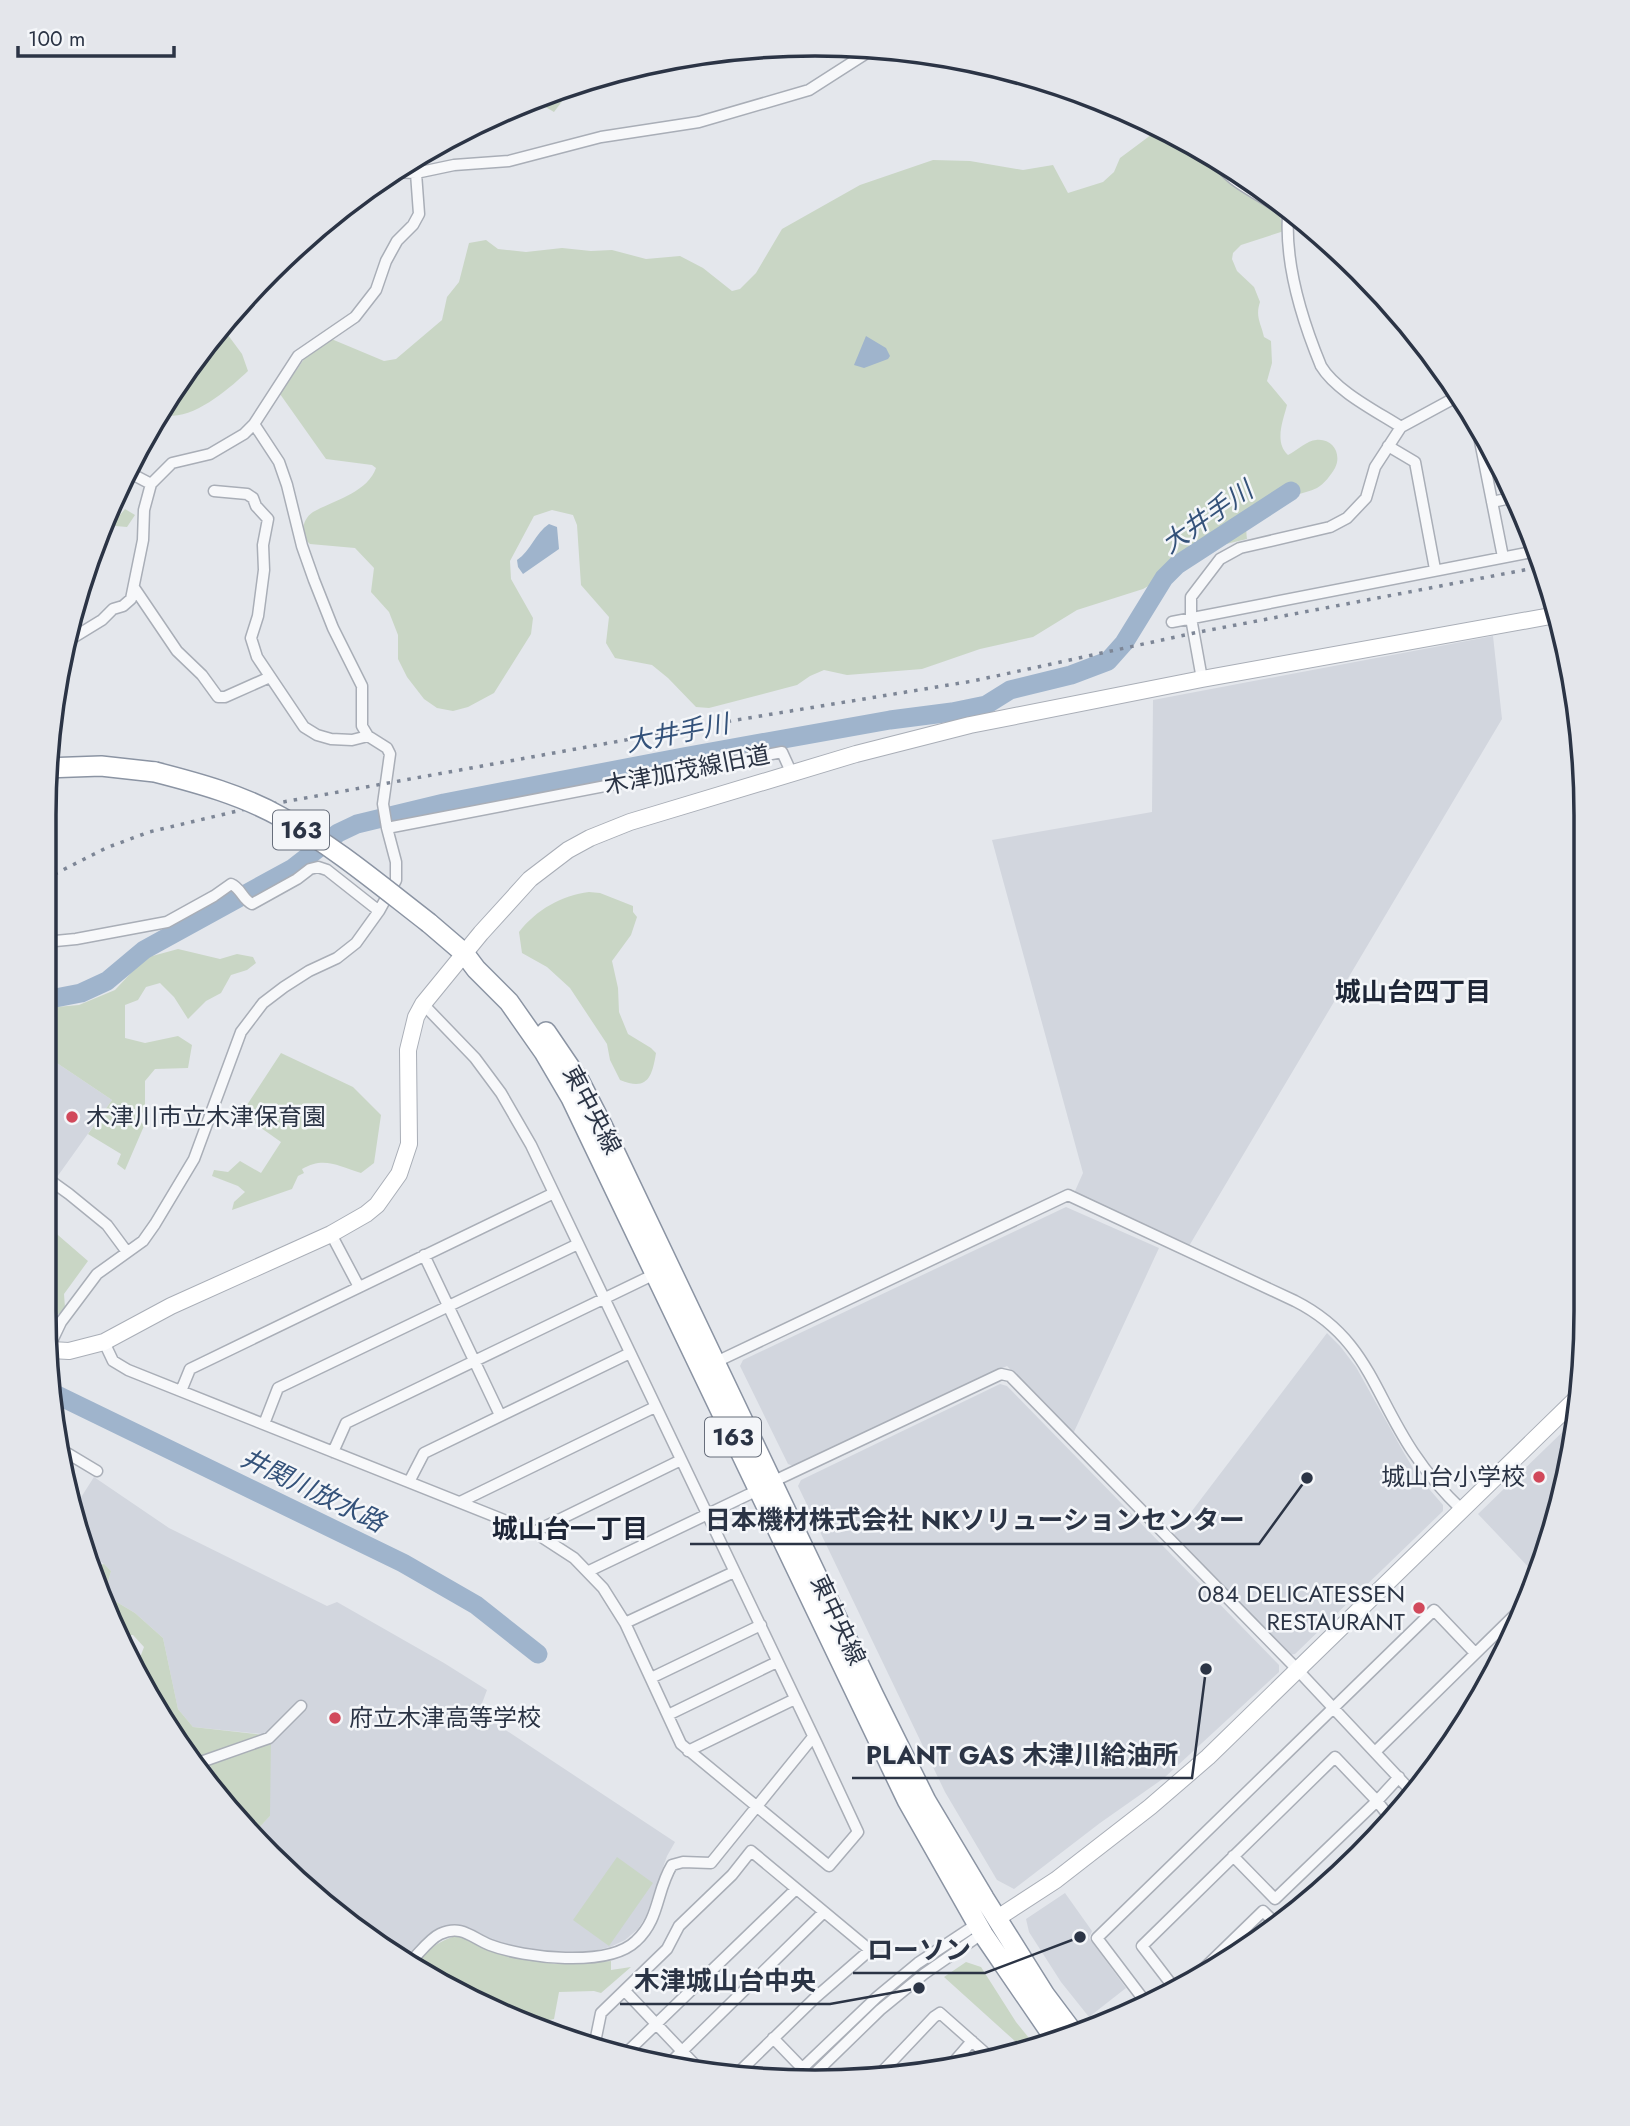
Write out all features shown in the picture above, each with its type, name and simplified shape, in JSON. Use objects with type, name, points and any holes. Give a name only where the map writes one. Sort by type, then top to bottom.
[{"type":"highway","name":"東中央線","points":[[58,768],[101,766],[155,772],[201,784],[280,817],[345,858],[429,923],[464,953],[509,1002],[544,1052],[571,1098],[655,1274],[926,1801],[996,1919],[1045,1995],[1069,2026]]},
{"type":"highway","name":"東中央線","points":[[464,953],[484,961],[512,990],[535,1016],[580,1082],[716,1362],[765,1486],[907,1800],[980,1929],[1051,2032]]},
{"type":"street","points":[[411,173],[454,165],[509,161],[601,137],[712,118],[809,90],[859,58]]},
{"type":"street","points":[[78,634],[131,599],[143,540],[144,510],[151,484],[172,463],[210,454],[244,434],[254,424],[298,356],[355,317],[376,290],[386,261],[397,241],[413,225],[419,214],[416,173]]},
{"type":"street","points":[[1287,221],[1293,277],[1321,366],[1328,376],[1357,399],[1401,427]]},
{"type":"street","points":[[1202,679],[1191,618],[1191,597],[1220,559],[1240,548],[1330,527],[1354,512],[1366,498],[1375,467],[1401,427],[1451,401]]},
{"type":"street","points":[[57,1329],[97,1274],[143,1241],[155,1224],[194,1159],[241,1032],[263,1003],[309,971],[337,958],[356,943],[379,911],[396,880],[396,862],[383,804],[390,754],[387,748],[368,736],[362,726],[362,686],[333,628],[314,580],[279,462],[254,424]]},
{"type":"street","points":[[1388,446],[1415,462],[1435,569]]},
{"type":"street","points":[[1487,462],[1503,557]]},
{"type":"street","points":[[136,476],[151,484]]},
{"type":"street","points":[[214,491],[247,494],[268,519],[263,545],[264,570],[258,616],[251,638],[257,657],[304,727],[331,739],[352,740],[368,736]]},
{"type":"street","points":[[1492,502],[1505,499]]},
{"type":"street","points":[[1172,622],[1527,553]]},
{"type":"street","points":[[135,589],[177,651],[202,675],[218,697],[225,697],[270,677]]},
{"type":"street","points":[[120,607],[125,610],[148,607]]},
{"type":"street","name":"木津加茂線旧道","points":[[387,828],[782,751],[792,774],[889,745],[970,725],[1202,679],[1547,617]]},
{"type":"street","points":[[58,1353],[104,1342],[171,1306],[331,1234],[366,1214],[386,1195],[404,1164],[411,1120],[408,1050],[416,1017],[423,1004],[464,953],[530,879],[568,850],[590,838],[630,822],[792,774]]},
{"type":"street","points":[[56,940],[167,922],[231,884],[237,887],[245,901],[253,904],[310,869],[318,867],[327,870],[379,911]]},
{"type":"street","points":[[104,1342],[113,1361],[128,1370],[534,1532],[562,1548],[589,1571],[625,1623],[681,1744],[829,1866],[858,1832],[761,1625],[531,1145],[501,1093],[475,1058],[423,1004]]},
{"type":"street","points":[[56,1185],[107,1225],[127,1252]]},
{"type":"street","points":[[181,1391],[190,1369],[554,1193]]},
{"type":"street","points":[[716,1362],[1068,1195],[1296,1301],[1327,1320],[1359,1355],[1412,1451],[1462,1510]]},
{"type":"street","points":[[331,1234],[359,1287]]},
{"type":"street","points":[[264,1424],[278,1388],[578,1244]]},
{"type":"street","points":[[424,1255],[500,1415]]},
{"type":"street","points":[[333,1452],[346,1423],[655,1274]]},
{"type":"street","points":[[409,1482],[424,1453],[630,1353]]},
{"type":"street","points":[[589,1571],[1001,1374],[1010,1376],[1298,1670],[1407,1786]]},
{"type":"street","points":[[773,2038],[802,2068],[918,1963],[980,1929],[1056,1880],[1150,1807],[1208,1757],[1568,1406]]},
{"type":"street","points":[[460,1502],[655,1407]]},
{"type":"street","points":[[71,1459],[97,1471]]},
{"type":"street","points":[[534,1532],[681,1460]]},
{"type":"street","points":[[625,1623],[734,1572]]},
{"type":"street","points":[[1141,1996],[1097,1938],[1434,1610],[1475,1653]]},
{"type":"street","points":[[1376,1751],[1507,1623]]},
{"type":"street","points":[[651,1678],[761,1625]]},
{"type":"street","points":[[668,1715],[777,1662]]},
{"type":"street","points":[[688,1751],[795,1699]]},
{"type":"street","points":[[204,1761],[269,1738],[301,1706]]},
{"type":"street","points":[[416,1956],[439,1934],[452,1931],[468,1932],[490,1945],[540,1956],[577,1958],[618,1952],[634,1944],[653,1920],[664,1879],[672,1865],[683,1862],[711,1863],[813,1737]]},
{"type":"street","points":[[1169,1982],[1142,1946],[1335,1757],[1385,1812]]},
{"type":"street","points":[[1233,1856],[1275,1899],[1399,1777]]},
{"type":"street","points":[[596,2037],[601,2013],[667,1949],[679,1926],[732,1875],[751,1851],[870,1950],[816,1997],[745,2066]]},
{"type":"street","points":[[632,2047],[796,1889]]},
{"type":"street","points":[[676,2057],[824,1912]]},
{"type":"street","points":[[1223,1951],[1263,1912],[1270,1918]]},
{"type":"street","points":[[818,2070],[880,2010],[980,1929]]},
{"type":"street","points":[[625,1991],[690,2059]]},
{"type":"street","points":[[888,2066],[938,2014],[943,2014],[983,2051]]},
{"type":"street","points":[[958,2056],[972,2041]]},
{"type":"shaded area","points":[[1493,636],[1502,719],[1189,1246],[1076,1195],[1075,1191],[1083,1173],[992,840],[1152,812],[1153,700]]},
{"type":"shaded area","name":"木津川市立木津保育園","points":[[56,1062],[112,1100],[56,1176]]},
{"type":"shaded area","points":[[1066,1207],[1159,1248],[1073,1434],[1007,1366],[796,1467],[788,1464],[740,1366],[743,1360]]},
{"type":"shaded area","points":[[1327,1333],[1356,1367],[1417,1475],[1443,1505],[1443,1511],[1295,1654],[1289,1655],[1173,1536]]},
{"type":"shaded area","points":[[1000,1384],[1007,1386],[1279,1665],[1279,1672],[1164,1778],[1014,1889],[997,1880],[945,1792],[798,1486],[801,1480]]},
{"type":"shaded area","name":"城山台小学校","points":[[1564,1430],[1548,1507],[1529,1568],[1478,1514]]},
{"type":"shaded area","name":"府立木津高等学校","points":[[94,1477],[169,1528],[327,1606],[337,1602],[487,1690],[478,1714],[675,1842],[667,1856],[646,1916],[638,1929],[625,1940],[610,1947],[581,1954],[510,1947],[469,1927],[443,1927],[410,1952],[353,1913],[315,1882],[259,1827],[270,1816],[262,1734],[193,1727],[178,1709],[163,1638],[135,1613],[115,1601],[107,1584],[111,1571],[97,1558],[80,1499]]},
{"type":"shaded area","points":[[1065,1893],[1092,1931],[1089,1938],[1126,1988],[1089,2017],[1061,1982],[1029,1932],[1026,1919]]},
{"type":"green space","points":[[564,99],[554,112],[544,106]]},
{"type":"green space","points":[[1152,134],[1222,175],[1229,183],[1267,206],[1280,217],[1284,231],[1241,245],[1233,253],[1232,259],[1237,271],[1254,287],[1260,302],[1258,316],[1264,337],[1271,341],[1272,363],[1267,381],[1287,405],[1280,438],[1284,450],[1288,455],[1309,442],[1322,440],[1331,444],[1337,452],[1337,463],[1333,471],[1317,488],[1269,502],[1251,514],[1247,525],[1247,539],[1222,545],[1143,589],[1077,610],[1033,637],[980,649],[922,669],[847,675],[824,670],[797,685],[709,708],[696,707],[652,665],[615,658],[606,643],[609,617],[581,585],[577,525],[573,515],[552,510],[534,516],[510,561],[511,579],[533,618],[531,634],[494,693],[468,707],[453,711],[437,708],[424,699],[407,677],[398,659],[398,635],[389,612],[371,592],[374,568],[355,548],[310,544],[304,537],[303,528],[309,515],[358,490],[376,468],[372,465],[326,459],[280,394],[304,359],[329,338],[384,361],[396,359],[442,320],[447,297],[459,282],[469,243],[486,240],[498,249],[526,252],[562,248],[612,250],[646,259],[680,256],[703,268],[732,291],[740,289],[756,273],[782,229],[860,185],[933,160],[970,161],[1023,170],[1053,165],[1068,193],[1103,182],[1114,172],[1120,158]]},
{"type":"green space","points":[[228,335],[242,354],[248,371],[208,403],[195,410],[171,416],[184,393]]},
{"type":"green space","points":[[125,509],[135,515],[127,527],[114,526]]},
{"type":"green space","points":[[589,892],[600,893],[633,906],[637,917],[631,935],[612,961],[618,988],[619,1012],[628,1034],[656,1053],[650,1075],[642,1083],[620,1080],[610,1060],[607,1044],[570,988],[547,967],[522,953],[519,932],[533,917],[559,900]]},
{"type":"green space","points":[[178,949],[220,959],[237,954],[253,957],[256,963],[247,970],[231,975],[221,993],[206,1001],[188,1019],[174,997],[160,983],[146,987],[138,1000],[125,1005],[125,1038],[145,1043],[178,1036],[192,1045],[188,1068],[155,1069],[145,1081],[145,1111],[137,1116],[144,1126],[125,1170],[117,1164],[121,1154],[88,1134],[112,1100],[56,1062],[56,1007],[79,1005],[115,990],[145,958]]},
{"type":"green space","points":[[281,1053],[353,1087],[381,1115],[374,1163],[361,1173],[331,1164],[310,1165],[302,1169],[304,1173],[298,1176],[292,1189],[232,1210],[234,1202],[245,1192],[238,1186],[212,1176],[214,1170],[228,1172],[240,1161],[261,1173],[281,1142],[241,1114]]},
{"type":"green space","points":[[56,1233],[88,1261],[64,1294],[65,1308],[60,1314],[56,1314]]},
{"type":"green space","points":[[104,1564],[111,1571],[107,1584],[100,1565]]},
{"type":"green space","points":[[111,1594],[115,1601],[135,1613],[163,1638],[178,1709],[193,1727],[264,1735],[203,1759],[158,1690],[139,1656],[144,1647],[133,1635],[129,1635]]},
{"type":"green space","points":[[271,1739],[270,1816],[259,1827],[217,1778],[208,1763]]},
{"type":"green space","points":[[617,1857],[653,1883],[609,1946],[573,1920]]},
{"type":"green space","points":[[459,1935],[495,1952],[555,1964],[611,1961],[611,1970],[631,1967],[601,1993],[559,1992],[554,2019],[547,2021],[479,1992],[418,1958]]},
{"type":"green space","points":[[966,1962],[981,1967],[1029,2039],[1016,2042],[944,1977]]},
{"type":"water","points":[[866,336],[886,348],[890,356],[864,368],[854,365]]},
{"type":"water","points":[[549,524],[557,527],[559,549],[523,574],[517,560]]},
{"type":"waterway","name":"大井手川","points":[[56,998],[81,993],[107,981],[144,950],[293,868],[338,833],[357,824],[444,803],[683,757],[986,705],[1010,690],[1071,675],[1108,661],[1124,643],[1164,578],[1177,565],[1291,491]]},
{"type":"waterway","name":"井関川放水路","points":[[61,1397],[403,1563],[476,1605],[538,1654]]},
{"type":"railway","points":[[56,873],[106,848],[149,832],[250,808],[736,720],[973,681],[1194,633],[1533,568]]},
{"type":"place","name":"木津川市立木津保育園","points":[[72,1117]]},
{"type":"place","name":"城山台小学校","points":[[1539,1477]]},
{"type":"place","name":"日本機材株式会社 NKソリューションセンター","points":[[1307,1478]]},
{"type":"place","name":"084 DELICATESSEN RESTAURANT","points":[[1419,1608]]},
{"type":"place","name":"PLANT GAS 木津川給油所","points":[[1206,1669]]},
{"type":"place","name":"府立木津高等学校","points":[[335,1718]]},
{"type":"place","name":"ローソン","points":[[1080,1937]]},
{"type":"place","name":"木津城山台中央","points":[[919,1988]]},
{"type":"district","name":"城山台四丁目","points":[[1413,992]]},
{"type":"district","name":"城山台一丁目","points":[[570,1529]]}]
